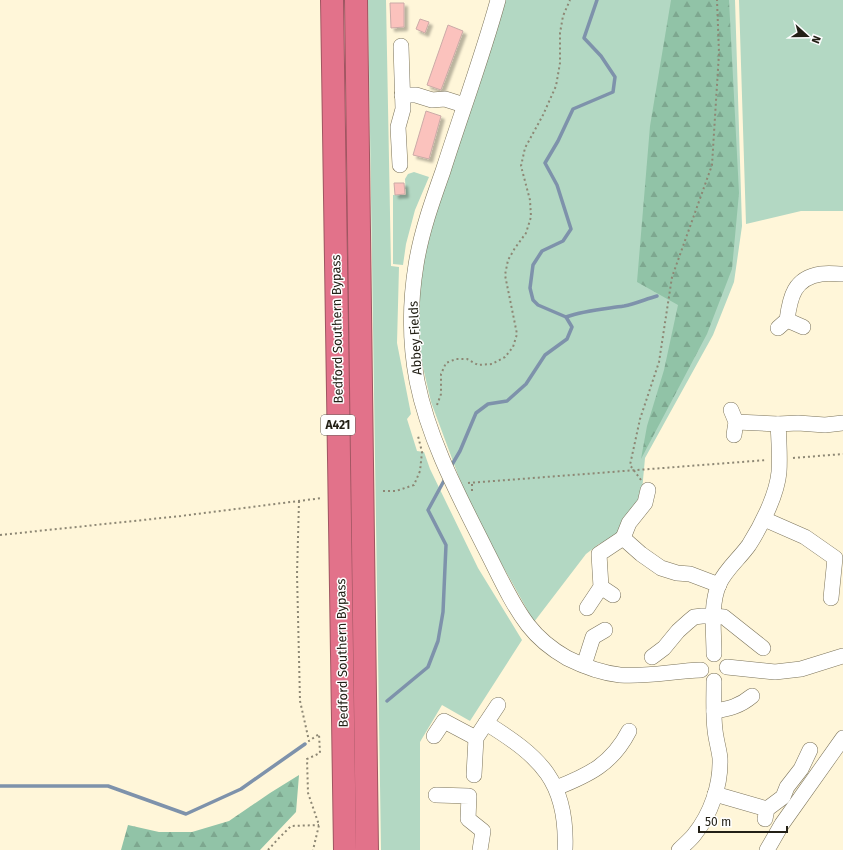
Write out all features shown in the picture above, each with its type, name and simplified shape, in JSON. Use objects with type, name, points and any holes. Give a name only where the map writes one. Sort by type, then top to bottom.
[{"type":"highway","name":"Bedford Southern Bypass","points":[[332,0],[345,850]]},
{"type":"highway","name":"Bedford Southern Bypass","points":[[356,0],[367,850]]},
{"type":"street","name":"Abbey Fields","points":[[498,0],[480,62],[424,228],[416,266],[412,305],[413,343],[417,380],[432,413],[447,470],[511,599],[529,626],[547,644],[566,657],[584,665],[619,675],[701,670]]},
{"type":"street","points":[[400,165],[398,128],[403,102],[401,46]]},
{"type":"street","points":[[403,102],[416,95],[432,100],[444,99],[464,106]]},
{"type":"street","points":[[803,327],[782,324],[795,288],[807,278],[821,274],[843,274]]},
{"type":"street","points":[[734,422],[778,424],[798,422],[825,425],[843,423]]},
{"type":"street","points":[[714,654],[715,600],[719,585],[728,570],[750,543],[764,519],[773,496],[779,473],[778,424]]},
{"type":"street","points":[[587,608],[607,591],[599,554],[623,538],[629,523],[645,503],[648,490]]},
{"type":"street","points":[[764,519],[805,537],[839,555],[831,598]]},
{"type":"street","points":[[623,538],[641,554],[661,568],[677,573],[690,574],[719,585]]},
{"type":"street","points":[[652,657],[664,648],[678,631],[694,617],[724,617],[763,648]]},
{"type":"street","points":[[584,665],[594,637],[605,630]]},
{"type":"street","points":[[714,654],[723,658],[727,667],[722,678],[714,681],[705,677],[701,670],[705,660],[714,654]]},
{"type":"street","points":[[727,667],[775,672],[801,670],[843,656]]},
{"type":"street","points":[[678,850],[694,835],[708,812],[715,794],[719,776],[720,757],[715,732],[714,681]]},
{"type":"street","points":[[714,711],[730,709],[752,696]]},
{"type":"street","points":[[474,775],[476,738],[498,705]]},
{"type":"street","points":[[434,736],[444,721],[476,738]]},
{"type":"street","points":[[486,723],[530,752],[544,768],[556,788],[563,809],[565,850]]},
{"type":"street","points":[[556,788],[574,781],[597,769],[626,749],[629,731]]},
{"type":"street","points":[[767,850],[782,824],[843,738]]},
{"type":"street","points":[[715,794],[766,814],[783,797],[787,787],[801,770],[810,750]]},
{"type":"street","points":[[436,795],[469,796],[468,819],[483,831],[480,850]]},
{"type":"path","points":[[383,490],[396,491],[414,485],[420,471],[422,452],[414,423],[432,413],[440,394],[441,374],[446,363],[456,359],[467,359],[478,365],[492,364],[505,357],[513,346],[517,334],[505,275],[508,260],[526,233],[531,217],[530,200],[521,166],[525,148],[543,115],[556,86],[560,63],[560,33],[563,16],[570,0]]},
{"type":"path","points":[[634,470],[630,465],[633,449],[640,419],[659,362],[672,278],[712,165],[719,53],[717,0]]},
{"type":"path","points":[[792,458],[843,454]]},
{"type":"path","points":[[465,484],[772,459]]},
{"type":"path","points":[[0,535],[322,498]]},
{"type":"path","points":[[299,501],[297,574],[300,701],[309,741],[319,734],[320,753],[307,760],[308,793],[319,825],[313,850]]},
{"type":"path","points":[[268,850],[291,826],[319,825]]},
{"type":"green space","points":[[368,0],[386,0],[391,266],[399,267],[397,343],[411,414],[407,419],[417,451],[424,452],[430,469],[478,568],[522,640],[470,721],[442,705],[420,742],[420,850],[381,850]]},
{"type":"green space","points":[[502,0],[735,0],[742,226],[734,282],[713,335],[645,458],[641,502],[619,536],[599,544],[586,554],[534,622],[470,507],[431,402],[417,341],[418,296],[429,229]]},
{"type":"green space","points":[[671,0],[729,0],[739,193],[732,269],[707,334],[641,459],[647,426],[664,370],[678,305],[637,282],[650,126]]},
{"type":"green space","points":[[739,0],[843,0],[843,211],[801,211],[746,224]]},
{"type":"green space","points":[[414,172],[429,177],[415,210],[406,244],[403,265],[393,264],[393,195],[406,195],[405,179],[408,174]]},
{"type":"green space","points":[[299,775],[296,812],[260,850],[121,850],[128,825],[159,832],[192,832],[229,821]]},
{"type":"building","points":[[390,3],[404,3],[404,27],[391,28]]},
{"type":"building","points":[[420,19],[429,22],[425,33],[416,29]]},
{"type":"building","points":[[448,25],[463,31],[441,90],[427,85]]},
{"type":"building","points":[[426,111],[441,116],[429,159],[413,155]]},
{"type":"building","points":[[394,183],[404,183],[405,194],[395,195]]},
{"type":"waterway","points":[[450,468],[460,451],[476,413],[488,404],[507,401],[526,384],[545,355],[567,339],[572,327],[566,317],[538,305],[533,300],[530,288],[533,265],[542,251],[563,241],[571,229],[557,185],[545,163],[558,141],[573,109],[613,92],[615,77],[601,56],[584,38],[597,0]]},
{"type":"waterway","points":[[566,317],[587,311],[628,305],[657,296]]},
{"type":"waterway","points":[[387,701],[428,667],[438,641],[443,612],[446,545],[428,510],[446,477]]},
{"type":"waterway","points":[[0,786],[108,786],[186,814],[241,789],[305,744]]}]
